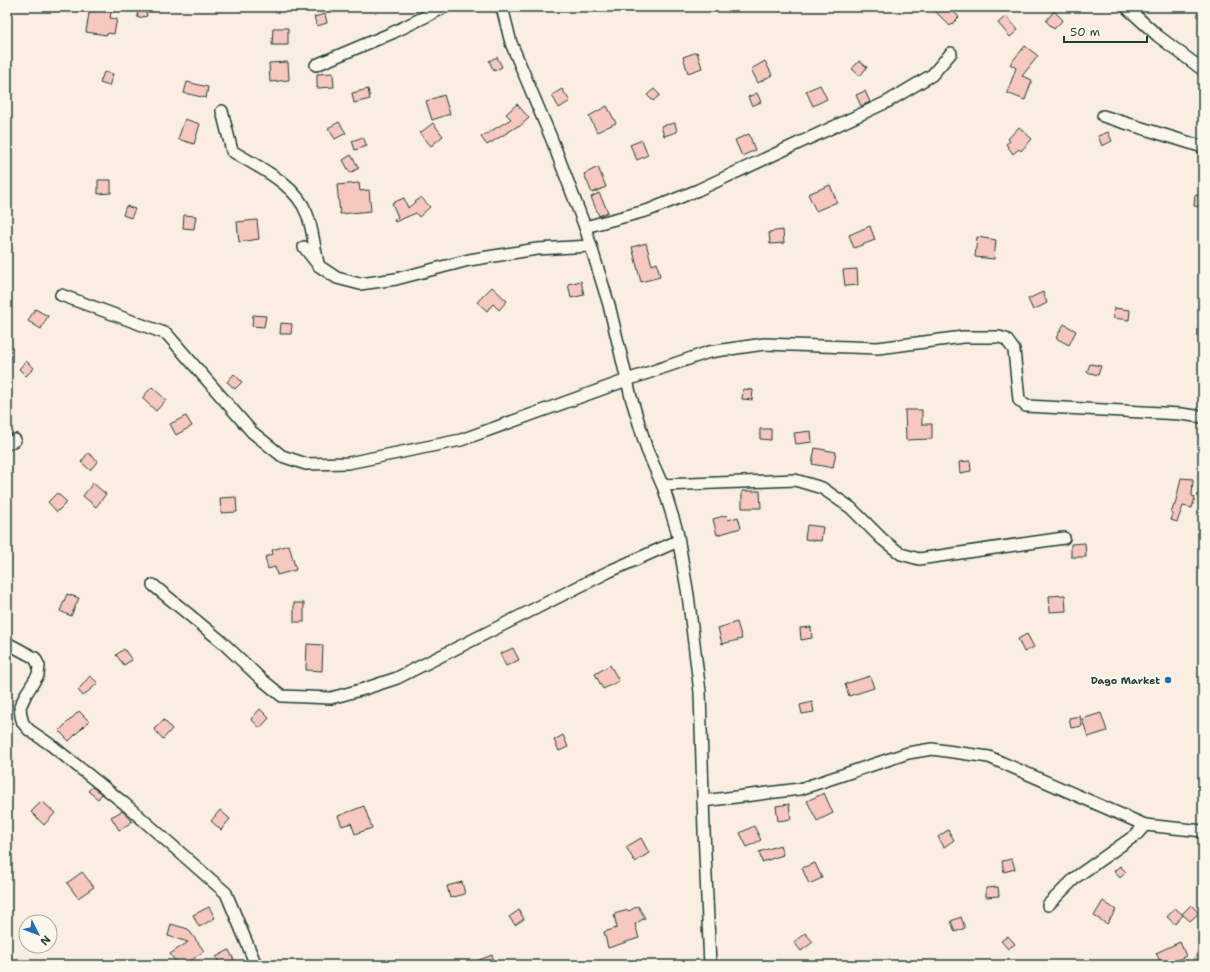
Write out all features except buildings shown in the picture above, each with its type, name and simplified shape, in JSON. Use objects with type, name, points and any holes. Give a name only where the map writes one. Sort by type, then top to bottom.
[{"type":"street","points":[[316,65],[392,33],[445,7]]},
{"type":"street","points":[[502,7],[511,43],[552,140],[585,227],[609,304],[627,380],[647,450],[663,485],[678,541],[688,596],[700,692],[710,965]]},
{"type":"street","points":[[1126,7],[1158,36],[1203,70]]},
{"type":"street","points":[[585,227],[649,210],[698,190],[887,102],[932,75],[951,53]]},
{"type":"street","points":[[222,111],[232,151],[284,184],[298,196],[307,214],[319,266]]},
{"type":"street","points":[[1103,116],[1203,147]]},
{"type":"street","points":[[304,246],[319,266],[337,278],[360,284],[396,279],[469,260],[537,248],[590,246]]},
{"type":"street","points":[[61,295],[167,334],[252,432],[282,456],[306,464],[348,463],[461,440],[709,352],[764,344],[878,348],[963,337],[999,337],[1006,339],[1014,350],[1020,400],[1026,406],[1203,417]]},
{"type":"street","points":[[663,485],[795,480],[822,488],[852,508],[882,539],[901,554],[919,559],[1064,538]]},
{"type":"street","points":[[153,585],[221,641],[260,678],[282,696],[331,698],[397,678],[610,571],[678,541]]},
{"type":"street","points":[[7,643],[36,658],[39,666],[38,675],[20,707],[20,716],[23,723],[29,730],[51,745],[125,804],[226,893],[256,965]]},
{"type":"street","points":[[703,801],[800,789],[908,753],[932,749],[989,757],[1145,825],[1203,831]]},
{"type":"street","points":[[1048,904],[1076,877],[1137,834],[1145,825]]},
{"type":"place","name":"Dago Market","points":[[1168,680]]}]
